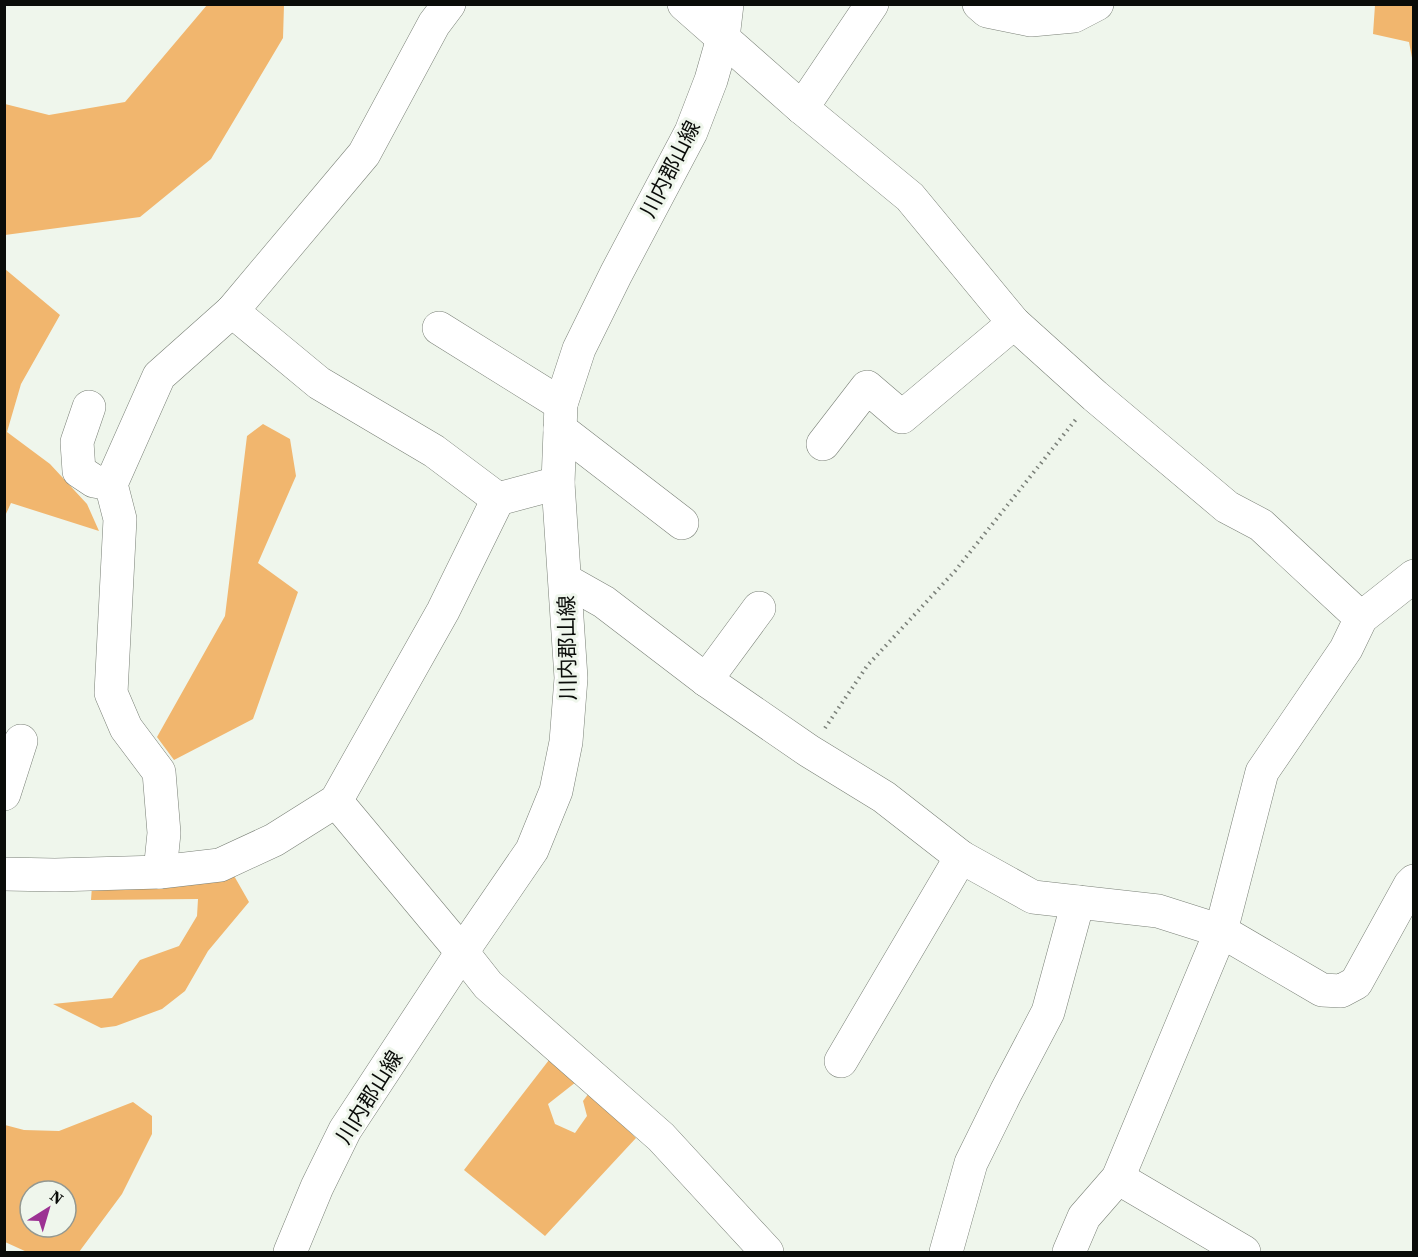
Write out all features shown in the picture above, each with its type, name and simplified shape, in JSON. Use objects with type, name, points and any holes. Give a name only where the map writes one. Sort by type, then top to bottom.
[{"type":"street","points":[[160,872],[164,833],[159,772],[126,728],[111,693],[120,519],[111,484],[159,376],[232,311],[364,154],[434,24],[449,4]]},
{"type":"street","points":[[684,4],[802,108],[910,197],[1014,323],[1095,396],[1227,507],[1261,525],[1361,618]]},
{"type":"street","name":"川内郡山線","points":[[290,1252],[317,1187],[345,1130],[532,850],[556,791],[566,742],[571,678],[558,483],[561,417],[579,349],[691,132],[711,80],[723,38],[727,4]]},
{"type":"street","points":[[802,108],[872,4]]},
{"type":"street","points":[[979,4],[987,11],[1031,20],[1074,16],[1097,4]]},
{"type":"street","points":[[232,311],[319,383],[434,451],[498,499]]},
{"type":"street","points":[[823,444],[867,387],[902,417],[1014,323]]},
{"type":"street","points":[[439,328],[561,417],[682,523]]},
{"type":"street","points":[[89,407],[77,442],[78,471],[94,481],[111,484]]},
{"type":"street","points":[[4,874],[160,872],[220,865],[274,840],[336,801],[443,611],[498,499],[558,483]]},
{"type":"street","points":[[1069,1252],[1084,1217],[1118,1178],[1221,931],[1262,772],[1346,649],[1361,618],[1413,576]]},
{"type":"street","points":[[565,580],[603,602],[706,680],[809,751],[884,797],[961,857],[1033,897],[1158,910],[1221,931],[1322,990],[1341,991],[1356,983],[1413,881]]},
{"type":"street","points":[[706,680],[759,608]]},
{"type":"street","points":[[4,794],[21,741]]},
{"type":"street","points":[[336,801],[488,985],[661,1137],[767,1252]]},
{"type":"street","points":[[841,1061],[961,857]]},
{"type":"street","points":[[946,1252],[971,1163],[1048,1012],[1078,902]]},
{"type":"street","points":[[1118,1178],[1244,1252]]},
{"type":"path","points":[[809,751],[867,666],[955,571],[1095,396]]},
{"type":"shaded area","points":[[207,5],[284,5],[283,38],[211,159],[140,217],[5,235],[5,104],[49,115],[125,102]]},
{"type":"shaded area","points":[[1375,5],[1413,5],[1413,63],[1409,42],[1373,34]]},
{"type":"shaded area","points":[[5,269],[60,315],[21,384],[7,432],[50,464],[87,504],[99,531],[11,503],[5,516]]},
{"type":"shaded area","points":[[263,424],[290,439],[296,476],[258,563],[298,592],[253,719],[174,760],[157,737],[225,616],[247,436]]},
{"type":"shaded area","points":[[233,874],[249,902],[208,951],[185,991],[162,1009],[116,1026],[101,1028],[53,1004],[112,998],[140,960],[179,946],[197,916],[198,899],[91,900],[92,886]]},
{"type":"shaded area","points":[[549,1060],[576,1082],[548,1104],[555,1124],[575,1133],[587,1116],[583,1101],[589,1093],[636,1138],[545,1236],[464,1170]]},
{"type":"shaded area","points":[[133,1102],[152,1116],[152,1134],[122,1194],[79,1252],[27,1252],[5,1242],[5,1125],[24,1130],[59,1131]]}]
